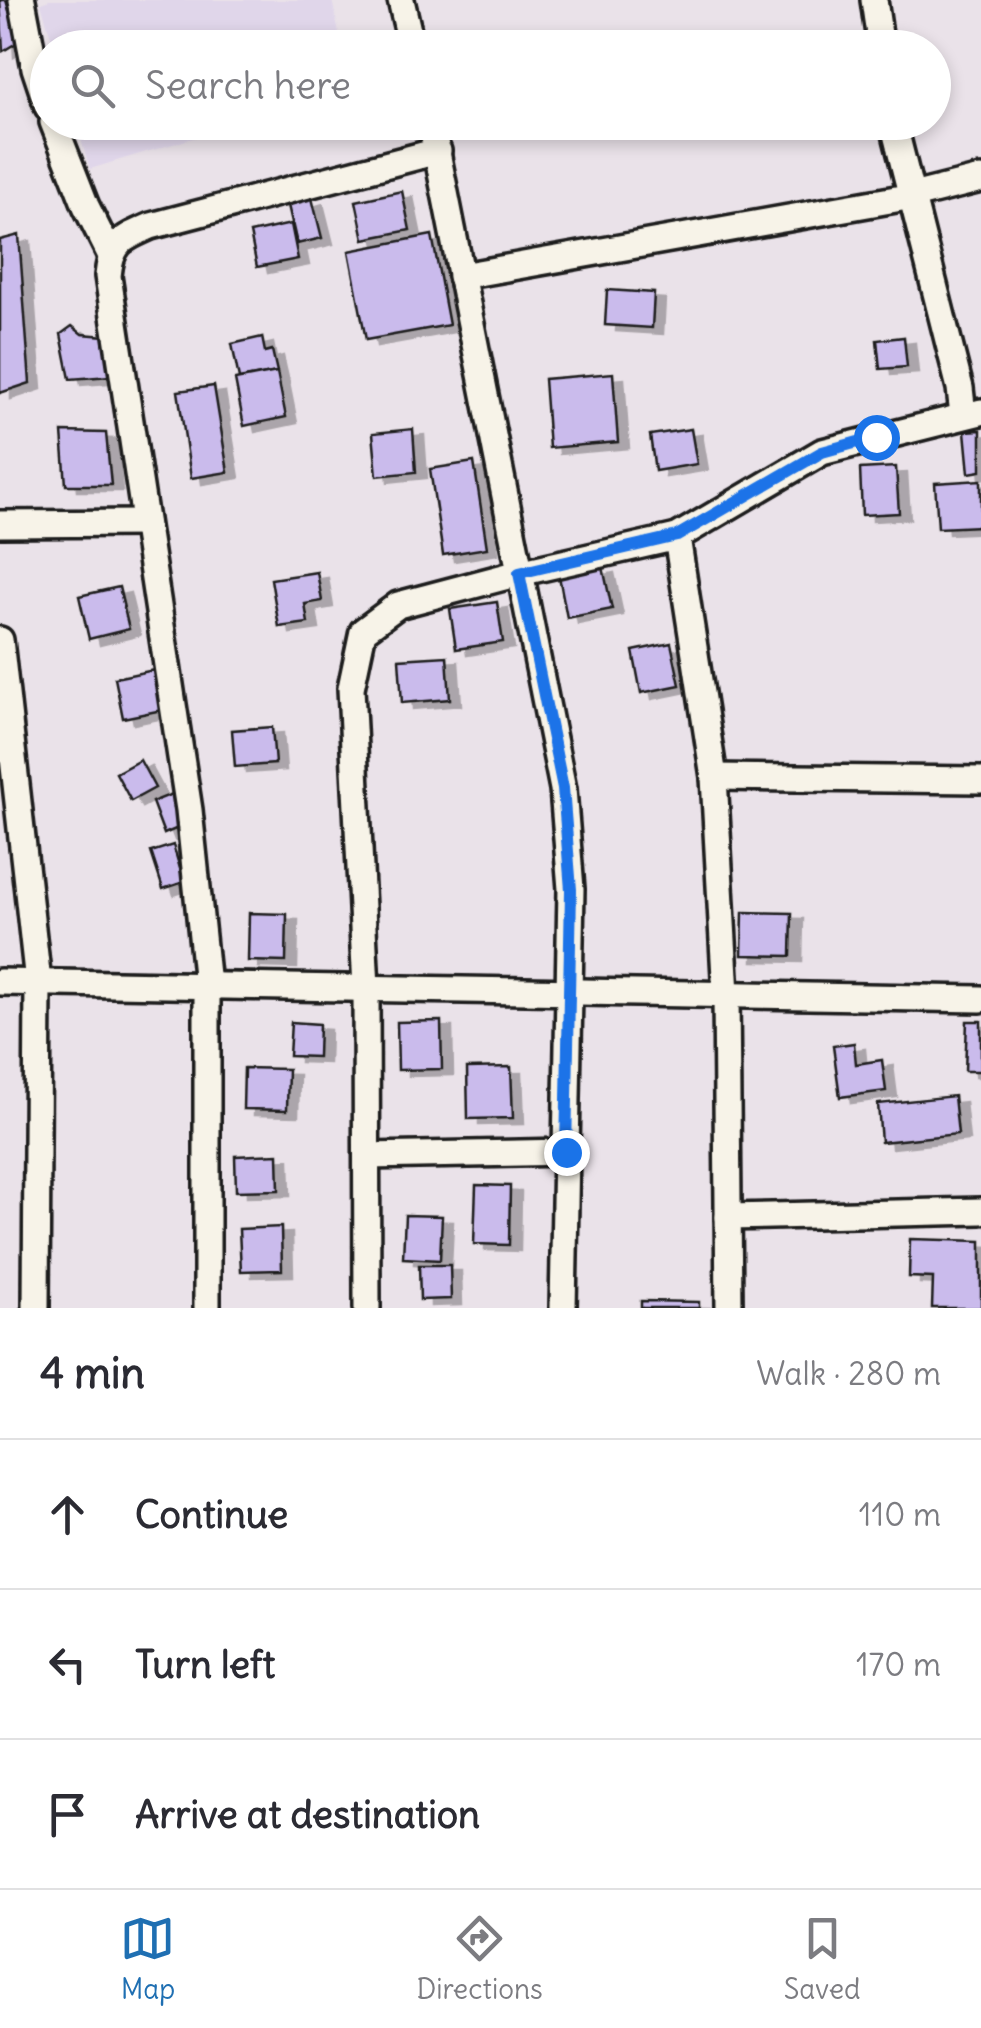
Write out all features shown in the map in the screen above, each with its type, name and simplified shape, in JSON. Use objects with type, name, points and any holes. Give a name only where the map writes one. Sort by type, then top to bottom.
[{"type":"street","points":[[22,0],[30,42]]},
{"type":"street","points":[[401,0],[408,30]]},
{"type":"street","points":[[874,0],[878,30]]},
{"type":"street","points":[[59,140],[110,254],[108,276],[189,810],[208,985],[207,1308]]},
{"type":"street","points":[[435,140],[563,788],[571,890],[563,1308]]},
{"type":"street","points":[[368,1308],[366,988],[351,688],[363,631],[398,605],[677,536],[822,452],[972,413],[960,388],[898,140]]},
{"type":"street","points":[[110,254],[124,238],[150,226],[438,151]]},
{"type":"street","points":[[462,276],[913,196],[981,178]]},
{"type":"street","points":[[0,524],[145,523]]},
{"type":"street","points":[[677,536],[714,777],[726,995],[729,1308]]},
{"type":"street","points":[[0,640],[38,982],[36,1308]]},
{"type":"street","points":[[714,777],[981,780]]},
{"type":"street","points":[[0,982],[981,998]]},
{"type":"street","points":[[367,1156],[566,1152]]},
{"type":"street","points":[[728,1218],[981,1212]]},
{"type":"shaded area","points":[[332,0],[338,30],[49,30],[41,3]]},
{"type":"shaded area","points":[[81,140],[186,140],[90,169]]},
{"type":"building","points":[[0,0],[6,0],[18,42],[3,51]]},
{"type":"building","points":[[402,191],[410,230],[364,239],[356,201]]},
{"type":"building","points":[[312,198],[322,238],[297,244],[288,205]]},
{"type":"building","points":[[291,224],[298,259],[257,267],[250,233]]},
{"type":"building","points":[[19,235],[30,383],[0,393],[0,240]]},
{"type":"building","points":[[432,235],[449,325],[366,340],[349,251]]},
{"type":"building","points":[[607,290],[654,293],[652,328],[605,325]]},
{"type":"building","points":[[72,326],[82,334],[105,336],[111,376],[70,379],[61,334]]},
{"type":"building","points":[[262,337],[265,352],[272,350],[277,372],[239,379],[232,344]]},
{"type":"building","points":[[904,337],[907,367],[880,369],[877,340]]},
{"type":"building","points":[[277,372],[286,417],[244,426],[235,380]]},
{"type":"building","points":[[613,373],[618,442],[549,448],[544,379]]},
{"type":"building","points":[[214,386],[228,472],[191,478],[178,391]]},
{"type":"building","points":[[413,429],[416,472],[377,476],[373,433]]},
{"type":"building","points":[[691,429],[697,464],[655,471],[650,435]]},
{"type":"building","points":[[981,430],[981,471],[969,473],[965,431]]},
{"type":"building","points":[[62,432],[106,433],[111,485],[66,485]]},
{"type":"building","points":[[474,462],[487,548],[443,555],[430,469]]},
{"type":"building","points":[[896,467],[899,513],[862,515],[860,469]]},
{"type":"building","points":[[981,480],[981,526],[938,528],[935,483]]},
{"type":"building","points":[[603,567],[612,609],[567,618],[559,576]]},
{"type":"building","points":[[317,572],[322,601],[305,604],[308,623],[279,627],[271,579]]},
{"type":"building","points":[[119,587],[129,629],[89,639],[79,596]]},
{"type":"building","points":[[497,602],[503,642],[456,649],[450,609]]},
{"type":"building","points":[[671,643],[680,685],[641,693],[633,651]]},
{"type":"building","points":[[447,656],[450,699],[402,703],[399,659]]},
{"type":"building","points":[[154,670],[162,710],[123,718],[115,678]]},
{"type":"building","points":[[272,727],[275,764],[235,767],[232,730]]},
{"type":"building","points":[[140,760],[155,788],[131,801],[116,773]]},
{"type":"building","points":[[172,794],[185,825],[164,834],[152,802]]},
{"type":"building","points":[[173,845],[184,882],[163,889],[151,852]]},
{"type":"building","points":[[743,912],[792,913],[791,956],[742,955]]},
{"type":"building","points":[[249,913],[287,914],[286,962],[248,961]]},
{"type":"building","points":[[441,1021],[442,1069],[398,1070],[397,1022]]},
{"type":"building","points":[[967,1021],[981,1021],[981,1071],[965,1071]]},
{"type":"building","points":[[291,1022],[319,1024],[318,1057],[289,1056]]},
{"type":"building","points":[[854,1043],[856,1064],[882,1060],[886,1091],[840,1097],[833,1046]]},
{"type":"building","points":[[511,1067],[513,1118],[468,1119],[467,1068]]},
{"type":"building","points":[[244,1068],[288,1069],[287,1110],[243,1109]]},
{"type":"building","points":[[954,1096],[958,1134],[881,1142],[878,1104]]},
{"type":"building","points":[[278,1154],[279,1190],[236,1191],[235,1156]]},
{"type":"building","points":[[476,1185],[510,1186],[509,1245],[474,1244]]},
{"type":"building","points":[[405,1215],[442,1216],[440,1260],[403,1258]]},
{"type":"building","points":[[281,1227],[282,1270],[241,1271],[239,1229]]},
{"type":"building","points":[[910,1239],[981,1241],[981,1308],[932,1308],[933,1278],[909,1277]]},
{"type":"building","points":[[419,1265],[450,1265],[451,1299],[420,1300]]},
{"type":"building","points":[[641,1301],[699,1302],[699,1308],[641,1308]]},
{"type":"route","points":[[566,1152],[571,890],[563,788],[519,573],[677,536],[822,452],[876,437]]}]
